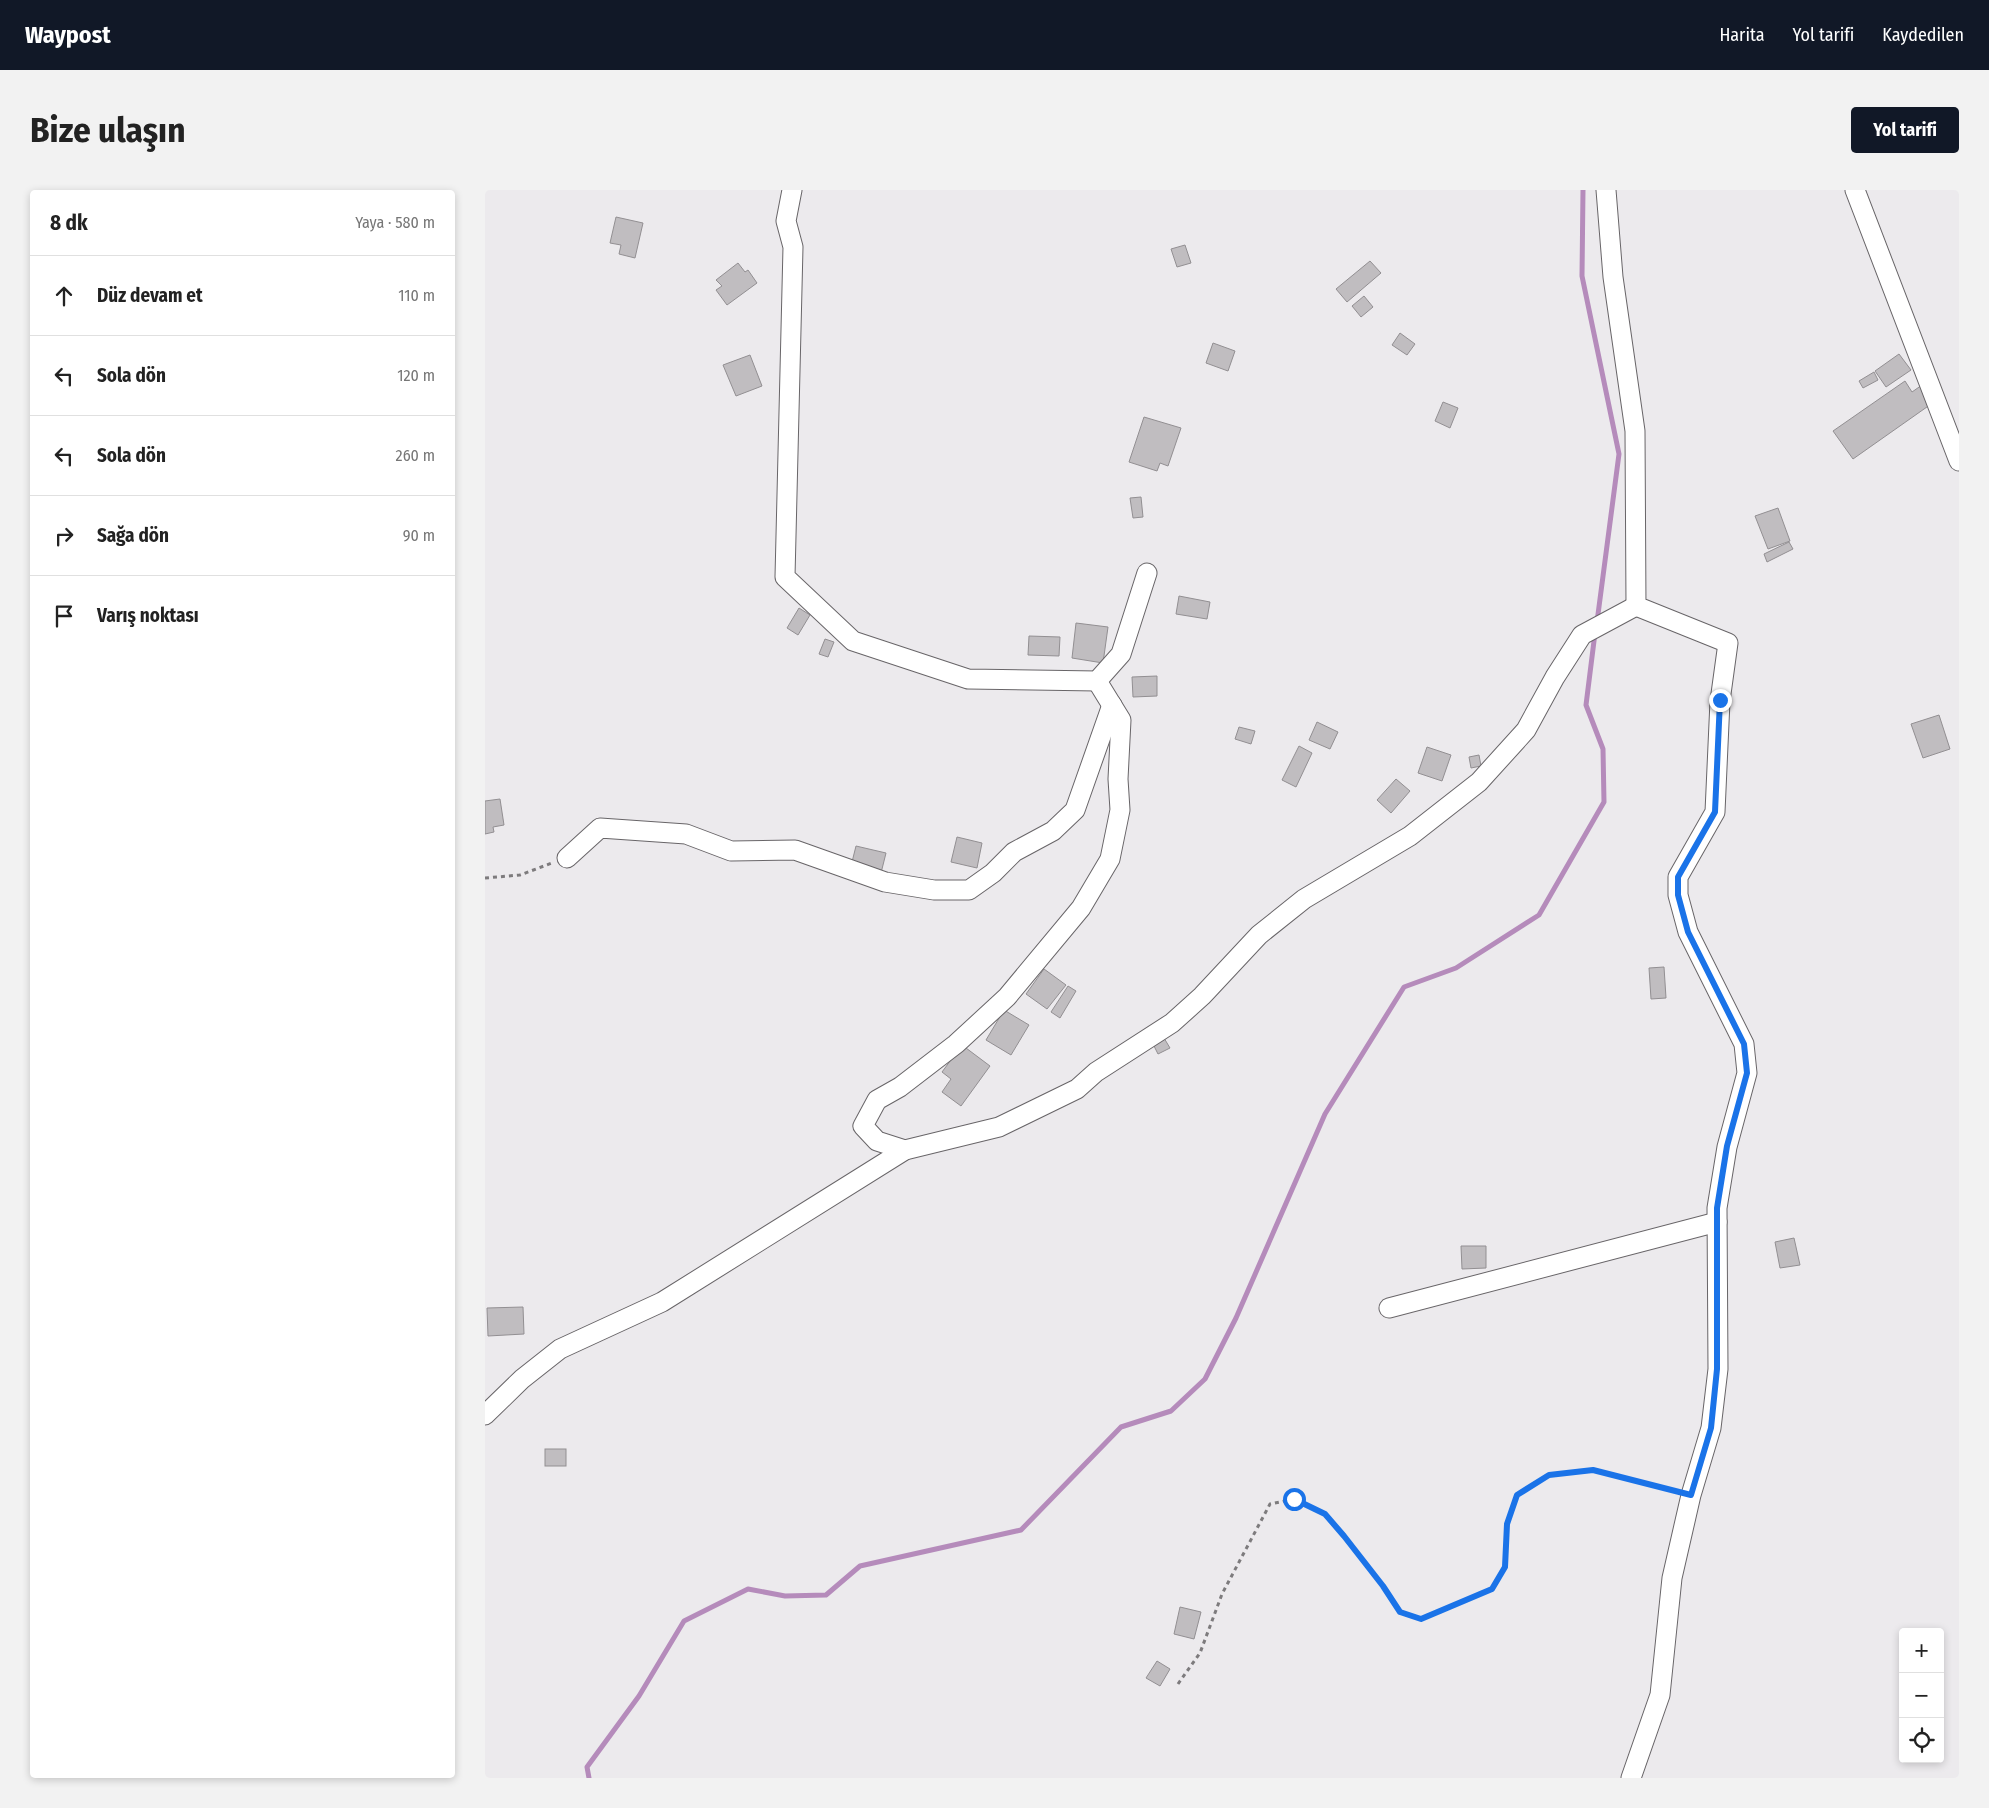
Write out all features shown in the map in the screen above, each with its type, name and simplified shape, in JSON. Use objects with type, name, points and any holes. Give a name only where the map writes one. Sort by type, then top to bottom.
[{"type":"street","points":[[792,190],[786,221],[793,248],[785,577],[853,641],[968,679],[1097,681],[1121,654],[1147,573]]},
{"type":"street","points":[[1606,190],[1614,286],[1635,431],[1636,606]]},
{"type":"street","points":[[1855,190],[1959,461]]},
{"type":"street","points":[[485,1415],[522,1379],[560,1349],[662,1302],[905,1150],[999,1127],[1077,1089],[1096,1072],[1172,1022],[1202,996],[1259,935],[1305,898],[1410,836],[1479,782],[1526,730],[1555,677],[1583,635],[1636,606]]},
{"type":"street","points":[[1636,606],[1728,643],[1720,700],[1715,812],[1678,877],[1678,895],[1688,932],[1744,1044],[1747,1073],[1727,1146],[1717,1208],[1717,1369],[1711,1428],[1691,1495],[1672,1578],[1660,1695],[1637,1776]]},
{"type":"street","points":[[905,1150],[877,1141],[863,1126],[877,1100],[900,1087],[956,1044],[1007,997],[1081,908],[1110,858],[1119,810],[1118,779],[1121,720],[1097,681]]},
{"type":"street","points":[[567,858],[601,828],[685,834],[731,851],[795,850],[885,882],[934,890],[969,890],[993,873],[1014,852],[1053,831],[1075,810],[1112,705]]},
{"type":"street","points":[[1389,1308],[1717,1222]]},
{"type":"path","points":[[485,878],[520,875],[567,858]]},
{"type":"path","points":[[1178,1684],[1200,1653],[1222,1594],[1270,1504],[1294,1499],[1325,1514],[1383,1586],[1400,1612],[1421,1619],[1492,1589],[1505,1567],[1507,1524],[1517,1495],[1549,1475],[1593,1470],[1691,1495]]},
{"type":"building","points":[[616,217],[643,223],[635,258],[619,254],[621,245],[610,243]]},
{"type":"building","points":[[1185,245],[1191,263],[1177,267],[1171,249]]},
{"type":"building","points":[[1370,261],[1381,273],[1347,302],[1336,289]]},
{"type":"building","points":[[738,263],[745,272],[748,270],[757,283],[727,305],[716,290],[722,286],[716,280]]},
{"type":"building","points":[[1364,296],[1373,307],[1361,317],[1352,306]]},
{"type":"building","points":[[1400,333],[1415,344],[1407,355],[1392,345]]},
{"type":"building","points":[[1213,343],[1235,351],[1228,371],[1206,363]]},
{"type":"building","points":[[1899,354],[1911,370],[1886,387],[1875,371]]},
{"type":"building","points":[[750,355],[762,386],[736,396],[723,365]]},
{"type":"building","points":[[1874,372],[1878,380],[1863,388],[1859,381]]},
{"type":"building","points":[[1905,381],[1912,392],[1922,385],[1934,402],[1853,459],[1833,431]]},
{"type":"building","points":[[1443,402],[1458,408],[1450,428],[1435,421]]},
{"type":"building","points":[[1144,417],[1181,428],[1168,466],[1160,463],[1157,471],[1129,462]]},
{"type":"building","points":[[1141,497],[1143,517],[1133,518],[1130,498]]},
{"type":"building","points":[[1778,508],[1790,541],[1768,549],[1755,516]]},
{"type":"building","points":[[1789,542],[1793,549],[1767,562],[1764,554]]},
{"type":"building","points":[[1179,596],[1210,602],[1207,619],[1176,614]]},
{"type":"building","points":[[799,608],[810,615],[798,635],[787,628]]},
{"type":"building","points":[[1076,623],[1108,627],[1103,663],[1072,658]]},
{"type":"building","points":[[1029,636],[1060,637],[1059,656],[1028,655]]},
{"type":"building","points":[[825,639],[834,642],[828,657],[819,654]]},
{"type":"building","points":[[1157,676],[1157,696],[1133,697],[1132,677]]},
{"type":"building","points":[[1939,715],[1950,749],[1923,758],[1911,724]]},
{"type":"building","points":[[1317,722],[1338,732],[1330,749],[1309,740]]},
{"type":"building","points":[[1239,727],[1255,731],[1251,744],[1235,739]]},
{"type":"building","points":[[1299,746],[1312,753],[1296,787],[1282,780]]},
{"type":"building","points":[[1427,747],[1451,755],[1442,781],[1418,773]]},
{"type":"building","points":[[1479,755],[1481,766],[1471,768],[1469,757]]},
{"type":"building","points":[[1396,779],[1410,791],[1391,813],[1377,800]]},
{"type":"building","points":[[500,799],[504,825],[493,827],[494,832],[485,834],[485,801]]},
{"type":"building","points":[[957,837],[982,843],[977,868],[951,862]]},
{"type":"building","points":[[856,846],[886,853],[881,873],[851,866]]},
{"type":"building","points":[[1664,967],[1666,998],[1651,999],[1649,968]]},
{"type":"building","points":[[1044,969],[1066,985],[1047,1009],[1026,994]]},
{"type":"building","points":[[1068,986],[1076,991],[1060,1018],[1051,1012]]},
{"type":"building","points":[[1004,1010],[1029,1025],[1011,1055],[986,1040]]},
{"type":"building","points":[[1164,1038],[1170,1048],[1158,1054],[1153,1044]]},
{"type":"building","points":[[962,1045],[990,1066],[961,1106],[942,1092],[951,1079],[942,1072]]},
{"type":"building","points":[[1794,1238],[1800,1265],[1780,1268],[1775,1242]]},
{"type":"building","points":[[1461,1246],[1486,1246],[1486,1268],[1462,1269]]},
{"type":"building","points":[[523,1307],[524,1334],[488,1336],[487,1308]]},
{"type":"building","points":[[545,1449],[566,1449],[566,1466],[545,1466]]},
{"type":"building","points":[[1180,1607],[1201,1612],[1194,1639],[1174,1634]]},
{"type":"building","points":[[1157,1661],[1170,1669],[1160,1686],[1146,1678]]},
{"type":"waterway","points":[[1583,190],[1582,276],[1619,454],[1597,622]]},
{"type":"waterway","points":[[589,1778],[587,1767],[639,1696],[684,1621],[748,1589],[785,1596],[826,1595],[860,1566],[1021,1530],[1121,1427],[1171,1411],[1205,1379],[1236,1318],[1325,1114],[1404,987],[1456,968],[1539,915],[1604,802],[1603,749],[1586,705],[1595,633]]},
{"type":"route","points":[[1294,1499],[1325,1514],[1383,1586],[1400,1612],[1421,1619],[1466,1602],[1492,1589],[1505,1567],[1507,1524],[1517,1495],[1549,1475],[1593,1470],[1691,1495],[1711,1428],[1717,1369],[1717,1208],[1727,1146],[1747,1073],[1744,1044],[1688,932],[1678,895],[1678,877],[1715,812],[1720,700]]}]
